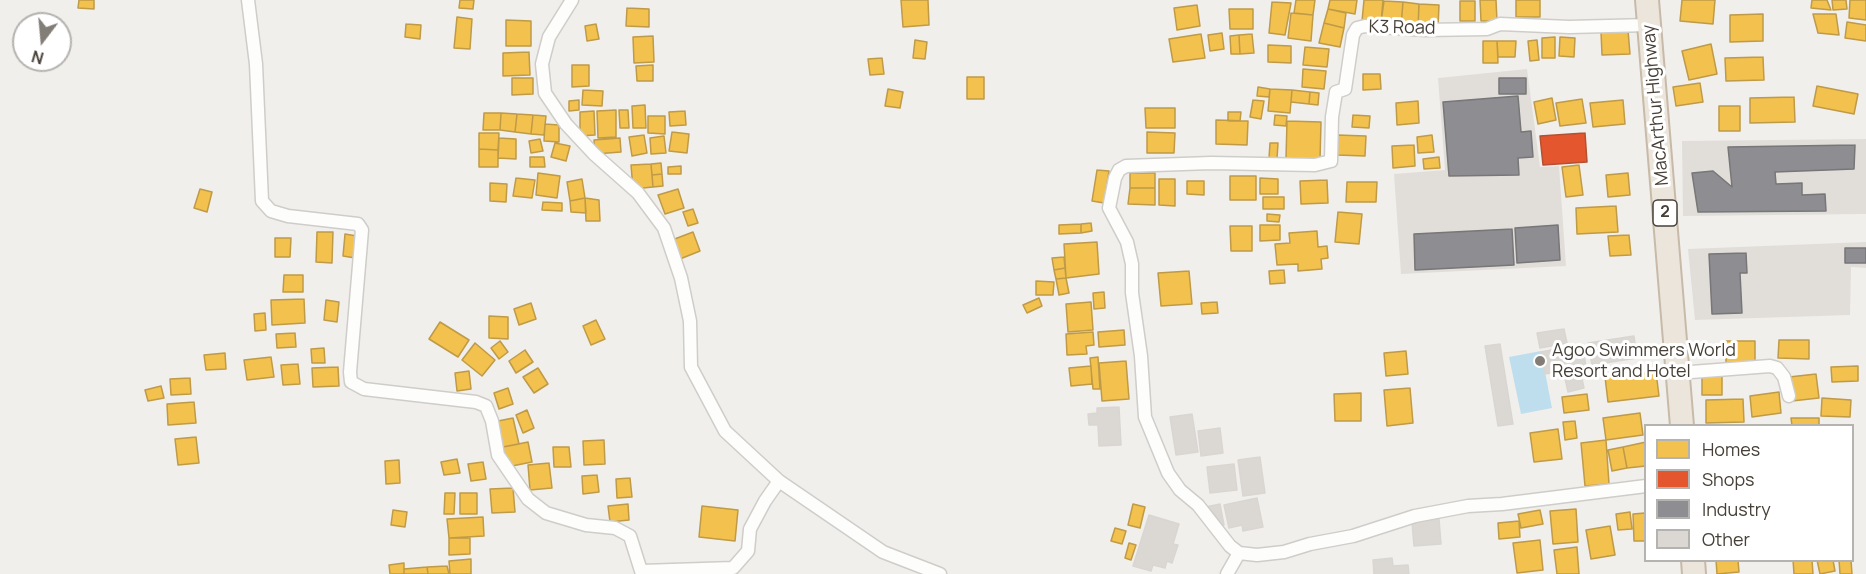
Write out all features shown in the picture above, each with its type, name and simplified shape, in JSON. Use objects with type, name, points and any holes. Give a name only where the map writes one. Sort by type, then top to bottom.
[{"type":"highway","name":"MacArthur Highway","points":[[1647,0],[1682,424]]},
{"type":"street","points":[[248,0],[256,64],[262,201],[271,211],[288,216],[358,224],[362,230],[351,382],[381,392],[476,402],[486,406],[492,421],[498,454],[528,499],[546,513],[586,525],[615,528],[630,536],[642,573],[732,568],[748,551],[750,529],[779,481]]},
{"type":"street","points":[[572,0],[549,37],[542,64],[545,93],[566,124],[594,154],[638,193],[664,228],[681,278],[690,321],[691,367],[726,431],[779,481],[883,552],[940,574]]},
{"type":"street","name":"K3 Road","points":[[1239,553],[1230,546],[1168,474],[1145,417],[1132,293],[1132,264],[1127,242],[1109,208],[1115,178],[1119,170],[1126,166],[1211,163],[1315,165],[1328,162],[1332,156],[1332,117],[1336,92],[1346,89],[1353,35],[1357,28],[1365,26],[1435,30],[1487,29],[1500,24],[1569,27],[1649,25]]},
{"type":"street","points":[[1678,373],[1770,366],[1777,368],[1784,377],[1789,396]]},
{"type":"street","points":[[1227,574],[1239,553],[1257,555],[1284,552],[1310,544],[1353,536],[1415,516],[1468,506],[1502,504],[1644,486]]},
{"type":"shaded area","points":[[1527,69],[1540,167],[1559,166],[1566,266],[1401,274],[1394,174],[1445,170],[1438,78]]},
{"type":"shaded area","points":[[1866,139],[1866,214],[1683,216],[1682,141]]},
{"type":"shaded area","points":[[1866,242],[1866,268],[1851,267],[1850,315],[1695,320],[1688,249]]},
{"type":"water","points":[[1541,351],[1552,408],[1521,414],[1509,357]]},
{"type":"building: Homes","points":[[79,0],[94,0],[94,9],[78,8]]},
{"type":"building: Homes","points":[[460,0],[474,0],[473,9],[459,8]]},
{"type":"building: Homes","points":[[901,0],[928,0],[929,25],[903,27]]},
{"type":"building: Homes","points":[[1296,0],[1315,0],[1313,15],[1294,13]]},
{"type":"building: Homes","points":[[1330,0],[1357,0],[1355,14],[1328,9]]},
{"type":"building: Homes","points":[[1364,0],[1383,0],[1381,23],[1362,21]]},
{"type":"building: Homes","points":[[1480,0],[1496,0],[1497,21],[1481,21]]},
{"type":"building: Homes","points":[[1516,0],[1540,0],[1540,17],[1516,17]]},
{"type":"building: Homes","points":[[1682,0],[1715,0],[1713,24],[1680,21]]},
{"type":"building: Homes","points":[[1812,0],[1827,0],[1831,10],[1811,8]]},
{"type":"building: Homes","points":[[1832,0],[1846,0],[1847,9],[1833,10]]},
{"type":"building: Homes","points":[[1850,0],[1866,0],[1866,20],[1849,18]]},
{"type":"building: Homes","points":[[1384,1],[1403,2],[1401,26],[1381,23]]},
{"type":"building: Homes","points":[[1460,1],[1475,1],[1475,21],[1460,21]]},
{"type":"building: Homes","points":[[1272,2],[1291,3],[1285,35],[1269,33]]},
{"type":"building: Homes","points":[[1403,2],[1419,4],[1418,27],[1401,26]]},
{"type":"building: Homes","points":[[1419,4],[1439,5],[1438,28],[1418,27]]},
{"type":"building: Homes","points":[[1197,5],[1200,26],[1177,30],[1174,8]]},
{"type":"building: Homes","points":[[627,8],[649,9],[649,27],[626,26]]},
{"type":"building: Homes","points":[[1229,9],[1253,9],[1253,29],[1230,29]]},
{"type":"building: Homes","points":[[1328,9],[1346,13],[1344,28],[1324,23]]},
{"type":"building: Homes","points":[[1291,13],[1313,15],[1311,41],[1288,38]]},
{"type":"building: Homes","points":[[1763,14],[1763,41],[1730,42],[1730,15]]},
{"type":"building: Homes","points":[[1813,14],[1836,14],[1839,35],[1818,33]]},
{"type":"building: Homes","points":[[457,17],[472,19],[470,49],[454,48]]},
{"type":"building: Homes","points":[[506,20],[531,21],[531,46],[506,46]]},
{"type":"building: Homes","points":[[1847,22],[1866,25],[1866,41],[1845,38]]},
{"type":"building: Homes","points":[[1324,23],[1344,28],[1340,47],[1319,43]]},
{"type":"building: Homes","points":[[406,24],[421,25],[420,39],[405,37]]},
{"type":"building: Homes","points":[[596,24],[599,39],[587,41],[585,26]]},
{"type":"building: Homes","points":[[1628,30],[1630,54],[1602,55],[1601,32]]},
{"type":"building: Homes","points":[[1222,33],[1224,49],[1210,51],[1208,35]]},
{"type":"building: Homes","points":[[1201,34],[1205,58],[1173,62],[1169,39]]},
{"type":"building: Homes","points":[[1252,34],[1254,53],[1240,54],[1239,35]]},
{"type":"building: Homes","points":[[1239,35],[1240,54],[1231,54],[1230,36]]},
{"type":"building: Homes","points":[[653,36],[654,62],[634,63],[633,37]]},
{"type":"building: Homes","points":[[1555,37],[1555,58],[1542,58],[1542,38]]},
{"type":"building: Homes","points":[[1560,37],[1575,38],[1574,57],[1559,56]]},
{"type":"building: Homes","points":[[915,40],[927,42],[925,59],[913,58]]},
{"type":"building: Homes","points":[[1537,40],[1539,60],[1530,61],[1528,41]]},
{"type":"building: Homes","points":[[1483,41],[1497,41],[1498,63],[1483,63]]},
{"type":"building: Homes","points":[[1497,41],[1516,41],[1515,57],[1498,57]]},
{"type":"building: Homes","points":[[1711,44],[1717,74],[1689,80],[1682,51]]},
{"type":"building: Homes","points":[[1268,45],[1291,46],[1291,63],[1268,62]]},
{"type":"building: Homes","points":[[1305,47],[1329,49],[1327,67],[1303,65]]},
{"type":"building: Homes","points":[[529,52],[530,75],[503,76],[503,53]]},
{"type":"building: Homes","points":[[1763,57],[1764,80],[1726,81],[1725,58]]},
{"type":"building: Homes","points":[[882,58],[884,74],[870,75],[868,59]]},
{"type":"building: Homes","points":[[572,65],[589,65],[589,86],[572,87]]},
{"type":"building: Homes","points":[[653,65],[653,81],[637,81],[636,66]]},
{"type":"building: Homes","points":[[1303,69],[1326,71],[1324,89],[1302,87]]},
{"type":"building: Homes","points":[[1363,74],[1380,74],[1381,89],[1363,90]]},
{"type":"building: Homes","points":[[967,77],[984,77],[984,99],[967,99]]},
{"type":"building: Homes","points":[[512,78],[533,78],[533,94],[512,95]]},
{"type":"building: Homes","points":[[1700,83],[1703,102],[1676,106],[1673,87]]},
{"type":"building: Homes","points":[[1817,86],[1858,94],[1854,114],[1813,106]]},
{"type":"building: Homes","points":[[1258,87],[1270,89],[1269,97],[1257,96]]},
{"type":"building: Homes","points":[[888,89],[903,92],[900,108],[885,106]]},
{"type":"building: Homes","points":[[1270,89],[1292,90],[1290,113],[1268,111]]},
{"type":"building: Homes","points":[[583,90],[603,91],[602,106],[582,105]]},
{"type":"building: Homes","points":[[1292,90],[1310,92],[1309,104],[1291,102]]},
{"type":"building: Homes","points":[[1310,92],[1319,93],[1318,105],[1309,104]]},
{"type":"building: Homes","points":[[1794,97],[1795,122],[1750,123],[1750,98]]},
{"type":"building: Homes","points":[[1552,98],[1556,120],[1538,124],[1534,102]]},
{"type":"building: Homes","points":[[1582,99],[1586,123],[1560,126],[1556,103]]},
{"type":"building: Homes","points":[[579,100],[579,110],[569,111],[569,101]]},
{"type":"building: Homes","points":[[1253,100],[1264,101],[1261,119],[1250,117]]},
{"type":"building: Homes","points":[[1623,100],[1625,124],[1593,127],[1590,103]]},
{"type":"building: Homes","points":[[1418,101],[1419,123],[1397,125],[1396,103]]},
{"type":"building: Homes","points":[[645,105],[646,128],[633,128],[632,106]]},
{"type":"building: Homes","points":[[1719,106],[1740,106],[1740,131],[1719,131]]},
{"type":"building: Homes","points":[[1145,108],[1175,108],[1175,128],[1146,128]]},
{"type":"building: Homes","points":[[616,110],[616,137],[598,138],[597,111]]},
{"type":"building: Homes","points":[[619,110],[628,110],[629,128],[620,128]]},
{"type":"building: Homes","points":[[594,111],[595,135],[580,136],[580,112]]},
{"type":"building: Homes","points":[[685,111],[686,125],[670,126],[669,112]]},
{"type":"building: Homes","points":[[1228,112],[1241,112],[1240,121],[1228,121]]},
{"type":"building: Homes","points":[[484,113],[501,113],[500,130],[483,130]]},
{"type":"building: Homes","points":[[501,113],[517,114],[515,132],[500,130]]},
{"type":"building: Homes","points":[[517,114],[533,115],[531,134],[515,132]]},
{"type":"building: Homes","points":[[533,115],[546,116],[544,135],[531,134]]},
{"type":"building: Homes","points":[[1275,115],[1287,116],[1286,126],[1274,125]]},
{"type":"building: Homes","points":[[1353,115],[1370,116],[1369,128],[1352,127]]},
{"type":"building: Homes","points":[[648,116],[665,116],[665,134],[648,133]]},
{"type":"building: Homes","points":[[1216,120],[1248,121],[1247,145],[1216,144]]},
{"type":"building: Homes","points":[[1287,121],[1321,122],[1320,160],[1286,158]]},
{"type":"building: Homes","points":[[545,124],[559,125],[559,142],[544,141]]},
{"type":"building: Homes","points":[[672,132],[689,134],[687,153],[669,151]]},
{"type":"building: Homes","points":[[1147,132],[1175,133],[1174,153],[1147,153]]},
{"type":"building: Homes","points":[[479,133],[499,133],[498,150],[479,149]]},
{"type":"building: Homes","points":[[644,135],[647,153],[632,156],[629,137]]},
{"type":"building: Homes","points":[[1337,135],[1366,136],[1365,156],[1337,155]]},
{"type":"building: Homes","points":[[1432,135],[1434,152],[1418,153],[1417,137]]},
{"type":"building: Homes","points":[[664,136],[666,153],[651,154],[650,138]]},
{"type":"building: Homes","points":[[499,138],[516,139],[516,159],[498,158]]},
{"type":"building: Homes","points":[[620,138],[621,152],[595,154],[594,140]]},
{"type":"building: Homes","points":[[540,139],[543,151],[531,153],[529,141]]},
{"type":"building: Homes","points":[[555,143],[570,146],[566,161],[551,157]]},
{"type":"building: Homes","points":[[1270,143],[1278,143],[1277,159],[1269,158]]},
{"type":"building: Homes","points":[[1414,145],[1415,166],[1393,168],[1392,146]]},
{"type":"building: Homes","points":[[479,149],[498,150],[498,167],[479,167]]},
{"type":"building: Homes","points":[[530,157],[544,157],[545,167],[530,167]]},
{"type":"building: Homes","points":[[1439,157],[1440,168],[1424,169],[1423,159]]},
{"type":"building: Homes","points":[[661,163],[662,174],[652,175],[651,164]]},
{"type":"building: Homes","points":[[651,164],[653,187],[633,189],[631,165]]},
{"type":"building: Homes","points":[[1579,165],[1583,195],[1566,197],[1562,167]]},
{"type":"building: Homes","points":[[681,166],[681,174],[668,174],[668,167]]},
{"type":"building: Homes","points":[[1097,170],[1109,171],[1104,203],[1092,201]]},
{"type":"building: Homes","points":[[538,173],[560,176],[557,198],[536,195]]},
{"type":"building: Homes","points":[[1130,173],[1155,173],[1155,188],[1130,188]]},
{"type":"building: Homes","points":[[1628,173],[1630,195],[1608,197],[1606,175]]},
{"type":"building: Homes","points":[[662,174],[663,186],[653,187],[652,175]]},
{"type":"building: Homes","points":[[1230,176],[1256,176],[1256,200],[1230,200]]},
{"type":"building: Homes","points":[[516,178],[535,180],[532,198],[513,196]]},
{"type":"building: Homes","points":[[1260,178],[1278,179],[1278,194],[1260,194]]},
{"type":"building: Homes","points":[[582,179],[585,198],[570,201],[567,182]]},
{"type":"building: Homes","points":[[1159,179],[1175,179],[1175,206],[1159,205]]},
{"type":"building: Homes","points":[[1327,180],[1328,203],[1301,204],[1300,181]]},
{"type":"building: Homes","points":[[1187,181],[1204,181],[1204,195],[1187,194]]},
{"type":"building: Homes","points":[[1347,182],[1377,182],[1376,202],[1346,202]]},
{"type":"building: Homes","points":[[490,183],[507,184],[506,202],[490,201]]},
{"type":"building: Homes","points":[[1130,188],[1155,188],[1155,205],[1128,204]]},
{"type":"building: Homes","points":[[200,189],[212,192],[207,212],[194,208]]},
{"type":"building: Homes","points":[[678,189],[684,208],[665,214],[658,195]]},
{"type":"building: Homes","points":[[1263,197],[1284,197],[1284,209],[1263,209]]},
{"type":"building: Homes","points":[[585,198],[599,200],[600,221],[586,221]]},
{"type":"building: Homes","points":[[585,198],[586,213],[571,212],[570,201]]},
{"type":"building: Homes","points":[[543,202],[562,203],[562,211],[542,210]]},
{"type":"building: Homes","points":[[1616,206],[1618,232],[1577,234],[1576,208]]},
{"type":"building: Homes","points":[[693,209],[698,223],[688,226],[683,212]]},
{"type":"building: Homes","points":[[1338,212],[1362,214],[1359,244],[1335,242]]},
{"type":"building: Homes","points":[[1267,214],[1280,215],[1279,222],[1267,221]]},
{"type":"building: Homes","points":[[1091,223],[1092,231],[1081,233],[1081,224]]},
{"type":"building: Homes","points":[[1081,224],[1081,233],[1059,234],[1059,225]]},
{"type":"building: Homes","points":[[1260,225],[1280,225],[1280,240],[1260,241]]},
{"type":"building: Homes","points":[[1230,226],[1252,226],[1252,251],[1231,251]]},
{"type":"building: Homes","points":[[1317,231],[1318,247],[1327,246],[1328,258],[1321,259],[1322,269],[1298,271],[1298,264],[1277,265],[1275,244],[1290,243],[1289,233]]},
{"type":"building: Homes","points":[[317,232],[333,232],[332,263],[316,262]]},
{"type":"building: Homes","points":[[693,232],[700,251],[680,259],[672,240]]},
{"type":"building: Homes","points":[[345,234],[357,236],[355,258],[343,256]]},
{"type":"building: Homes","points":[[1629,235],[1631,255],[1610,256],[1608,236]]},
{"type":"building: Homes","points":[[275,238],[291,238],[290,257],[275,257]]},
{"type":"building: Homes","points":[[1097,242],[1099,274],[1066,278],[1064,244]]},
{"type":"building: Homes","points":[[1064,257],[1065,268],[1054,270],[1052,258]]},
{"type":"building: Homes","points":[[1065,268],[1066,278],[1056,279],[1054,270]]},
{"type":"building: Homes","points":[[1284,270],[1285,283],[1270,284],[1269,271]]},
{"type":"building: Homes","points":[[1189,271],[1192,304],[1161,306],[1158,273]]},
{"type":"building: Homes","points":[[284,275],[303,275],[303,292],[283,292]]},
{"type":"building: Homes","points":[[1066,278],[1069,293],[1059,295],[1056,279]]},
{"type":"building: Homes","points":[[1036,281],[1054,282],[1053,295],[1036,295]]},
{"type":"building: Homes","points":[[1104,292],[1105,308],[1094,309],[1093,293]]},
{"type":"building: Homes","points":[[1039,298],[1042,306],[1027,313],[1023,305]]},
{"type":"building: Homes","points":[[304,299],[305,323],[272,325],[271,300]]},
{"type":"building: Homes","points":[[326,300],[339,302],[337,322],[324,320]]},
{"type":"building: Homes","points":[[1091,302],[1093,330],[1068,332],[1066,304]]},
{"type":"building: Homes","points":[[1217,302],[1218,313],[1202,314],[1201,303]]},
{"type":"building: Homes","points":[[531,303],[536,319],[519,325],[514,309]]},
{"type":"building: Homes","points":[[265,313],[266,330],[255,331],[254,314]]},
{"type":"building: Homes","points":[[489,316],[508,317],[508,339],[489,338]]},
{"type":"building: Homes","points":[[596,320],[605,339],[591,345],[583,326]]},
{"type":"building: Homes","points":[[440,322],[469,340],[458,357],[429,339]]},
{"type":"building: Homes","points":[[1124,330],[1125,345],[1099,347],[1098,332]]},
{"type":"building: Homes","points":[[1093,332],[1094,345],[1086,346],[1087,354],[1067,355],[1066,334]]},
{"type":"building: Homes","points":[[295,333],[296,347],[277,348],[276,334]]},
{"type":"building: Homes","points":[[1779,340],[1809,340],[1809,359],[1778,358]]},
{"type":"building: Homes","points":[[500,341],[508,352],[499,359],[491,348]]},
{"type":"building: Homes","points":[[1726,341],[1755,341],[1755,366],[1726,366]]},
{"type":"building: Homes","points":[[475,343],[495,360],[482,376],[462,360]]},
{"type":"building: Homes","points":[[324,348],[325,363],[312,363],[311,349]]},
{"type":"building: Homes","points":[[525,350],[533,362],[516,373],[509,361]]},
{"type":"building: Homes","points":[[1406,351],[1408,374],[1386,376],[1384,353]]},
{"type":"building: Homes","points":[[225,353],[226,369],[206,370],[204,355]]},
{"type":"building: Homes","points":[[271,357],[274,377],[247,380],[244,360]]},
{"type":"building: Homes","points":[[1098,357],[1100,389],[1093,389],[1090,358]]},
{"type":"building: Homes","points":[[1126,361],[1129,399],[1102,401],[1099,363]]},
{"type":"building: Homes","points":[[298,364],[300,384],[283,385],[281,365]]},
{"type":"building: Homes","points":[[1091,366],[1092,384],[1071,386],[1069,368]]},
{"type":"building: Homes","points":[[1858,366],[1858,381],[1832,382],[1831,367]]},
{"type":"building: Homes","points":[[338,367],[339,386],[313,387],[312,368]]},
{"type":"building: Homes","points":[[538,368],[548,384],[534,393],[523,377]]},
{"type":"building: Homes","points":[[469,371],[471,389],[457,391],[455,373]]},
{"type":"building: Homes","points":[[1656,372],[1659,396],[1608,402],[1605,377]]},
{"type":"building: Homes","points":[[1816,374],[1819,398],[1792,401],[1789,377]]},
{"type":"building: Homes","points":[[1702,375],[1722,375],[1722,395],[1702,395]]},
{"type":"building: Homes","points":[[190,378],[191,394],[171,395],[170,379]]},
{"type":"building: Homes","points":[[161,386],[164,398],[148,401],[145,390]]},
{"type":"building: Homes","points":[[508,388],[513,404],[499,409],[494,393]]},
{"type":"building: Homes","points":[[1410,388],[1413,423],[1387,426],[1384,390]]},
{"type":"building: Homes","points":[[1779,392],[1781,413],[1752,417],[1750,396]]},
{"type":"building: Homes","points":[[1361,393],[1361,421],[1335,421],[1334,394]]},
{"type":"building: Homes","points":[[1587,394],[1589,410],[1564,413],[1562,397]]},
{"type":"building: Homes","points":[[1822,398],[1851,400],[1850,417],[1821,416]]},
{"type":"building: Homes","points":[[1743,399],[1744,422],[1706,423],[1706,400]]},
{"type":"building: Homes","points":[[194,402],[196,423],[168,425],[167,404]]},
{"type":"building: Homes","points":[[527,410],[534,428],[523,433],[516,415]]},
{"type":"building: Homes","points":[[1640,413],[1643,435],[1606,440],[1603,418]]},
{"type":"building: Homes","points":[[513,418],[519,444],[503,447],[498,421]]},
{"type":"building: Homes","points":[[1791,418],[1819,418],[1819,424],[1792,424]]},
{"type":"building: Homes","points":[[1575,421],[1577,438],[1565,440],[1563,422]]},
{"type":"building: Homes","points":[[1558,429],[1562,459],[1534,462],[1530,433]]},
{"type":"building: Homes","points":[[196,437],[199,463],[178,465],[175,439]]},
{"type":"building: Homes","points":[[604,440],[605,464],[584,465],[583,441]]},
{"type":"building: Homes","points":[[1606,440],[1609,484],[1585,486],[1581,443]]},
{"type":"building: Homes","points":[[528,442],[532,462],[507,467],[503,447]]},
{"type":"building: Homes","points":[[1644,442],[1644,466],[1627,468],[1623,447]]},
{"type":"building: Homes","points":[[553,447],[569,447],[571,467],[554,467]]},
{"type":"building: Homes","points":[[1623,447],[1627,468],[1612,471],[1608,450]]},
{"type":"building: Homes","points":[[457,459],[460,473],[444,475],[441,462]]},
{"type":"building: Homes","points":[[399,460],[400,483],[386,484],[385,461]]},
{"type":"building: Homes","points":[[483,462],[486,479],[471,481],[468,464]]},
{"type":"building: Homes","points":[[549,463],[552,488],[530,490],[528,465]]},
{"type":"building: Homes","points":[[597,475],[599,492],[583,494],[582,476]]},
{"type":"building: Homes","points":[[630,478],[632,497],[617,498],[616,479]]},
{"type":"building: Homes","points":[[513,488],[515,512],[492,513],[490,489]]},
{"type":"building: Homes","points":[[445,493],[455,493],[454,514],[444,514]]},
{"type":"building: Homes","points":[[460,493],[477,493],[477,514],[460,514]]},
{"type":"building: Homes","points":[[628,504],[629,520],[610,522],[608,506]]},
{"type":"building: Homes","points":[[1133,504],[1145,507],[1140,528],[1128,525]]},
{"type":"building: Homes","points":[[702,506],[738,510],[735,541],[699,537]]},
{"type":"building: Homes","points":[[1576,509],[1578,542],[1553,544],[1550,511]]},
{"type":"building: Homes","points":[[393,510],[407,512],[405,527],[391,525]]},
{"type":"building: Homes","points":[[1540,510],[1543,524],[1521,528],[1518,514]]},
{"type":"building: Homes","points":[[1630,512],[1632,529],[1618,530],[1616,514]]},
{"type":"building: Homes","points":[[1644,513],[1644,541],[1634,541],[1633,514]]},
{"type":"building: Homes","points":[[483,517],[484,536],[449,538],[447,519]]},
{"type":"building: Homes","points":[[1519,521],[1520,537],[1499,539],[1498,523]]},
{"type":"building: Homes","points":[[1610,526],[1615,555],[1591,559],[1586,530]]},
{"type":"building: Homes","points":[[1115,528],[1126,531],[1122,544],[1111,541]]},
{"type":"building: Homes","points":[[449,538],[470,538],[470,554],[449,555]]},
{"type":"building: Homes","points":[[1540,540],[1543,570],[1517,573],[1513,543]]},
{"type":"building: Homes","points":[[1129,543],[1136,545],[1131,560],[1125,558]]},
{"type":"building: Homes","points":[[1577,547],[1579,574],[1557,574],[1554,550]]},
{"type":"building: Homes","points":[[471,559],[471,574],[450,574],[449,561]]},
{"type":"building: Homes","points":[[1716,562],[1738,562],[1739,572],[1717,574]]},
{"type":"building: Homes","points":[[1793,562],[1812,562],[1813,574],[1794,574]]},
{"type":"building: Homes","points":[[1817,562],[1833,562],[1835,571],[1820,574]]},
{"type":"building: Homes","points":[[1839,562],[1851,562],[1852,574],[1840,574]]},
{"type":"building: Homes","points":[[404,563],[404,574],[390,574],[389,565]]},
{"type":"building: Homes","points":[[447,566],[449,574],[428,574],[427,567]]},
{"type":"building: Homes","points":[[427,567],[428,574],[404,574],[404,569]]},
{"type":"building: Shops","points":[[1585,133],[1587,162],[1543,165],[1540,136]]},
{"type":"building: Industry","points":[[1499,78],[1526,78],[1526,94],[1499,94]]},
{"type":"building: Industry","points":[[1518,96],[1521,132],[1531,131],[1533,157],[1518,158],[1519,175],[1449,176],[1443,102]]},
{"type":"building: Industry","points":[[1855,145],[1854,169],[1775,172],[1776,184],[1802,183],[1802,195],[1825,194],[1826,211],[1698,212],[1692,173],[1713,171],[1732,187],[1728,147]]},
{"type":"building: Industry","points":[[1558,225],[1560,260],[1517,263],[1515,228]]},
{"type":"building: Industry","points":[[1512,229],[1514,265],[1415,270],[1414,234]]},
{"type":"building: Industry","points":[[1845,248],[1866,248],[1866,263],[1845,263]]},
{"type":"building: Industry","points":[[1746,253],[1747,273],[1740,273],[1742,313],[1712,314],[1709,254]]},
{"type":"building: Other","points":[[1564,329],[1567,343],[1540,348],[1537,333]]},
{"type":"building: Other","points":[[1634,336],[1637,358],[1592,365],[1588,343]]},
{"type":"building: Other","points":[[1500,344],[1513,424],[1498,426],[1485,346]]},
{"type":"building: Other","points":[[1582,344],[1586,366],[1545,374],[1541,352]]},
{"type":"building: Other","points":[[1580,370],[1584,388],[1568,392],[1564,374]]},
{"type":"building: Other","points":[[1119,407],[1121,445],[1099,446],[1098,425],[1089,425],[1088,414],[1097,413],[1097,408]]},
{"type":"building: Other","points":[[1192,414],[1198,452],[1176,455],[1170,417]]},
{"type":"building: Other","points":[[1220,428],[1223,453],[1201,456],[1198,431]]},
{"type":"building: Other","points":[[1260,457],[1265,493],[1243,496],[1238,460]]},
{"type":"building: Other","points":[[1234,464],[1237,490],[1210,493],[1207,467]]},
{"type":"building: Other","points":[[1257,498],[1263,527],[1243,531],[1242,525],[1229,528],[1224,505]]},
{"type":"building: Other","points":[[1220,504],[1224,525],[1218,526],[1206,507]]},
{"type":"building: Other","points":[[1149,515],[1179,524],[1173,544],[1178,545],[1172,563],[1167,561],[1165,568],[1153,565],[1151,571],[1133,566]]},
{"type":"building: Other","points":[[1439,519],[1441,544],[1414,546],[1412,522]]},
{"type":"building: Other","points":[[1392,558],[1393,566],[1408,565],[1409,574],[1374,574],[1373,560]]},
{"type":"place","name":"Agoo Swimmers World Resort and Hotel","points":[[1540,361]]}]
